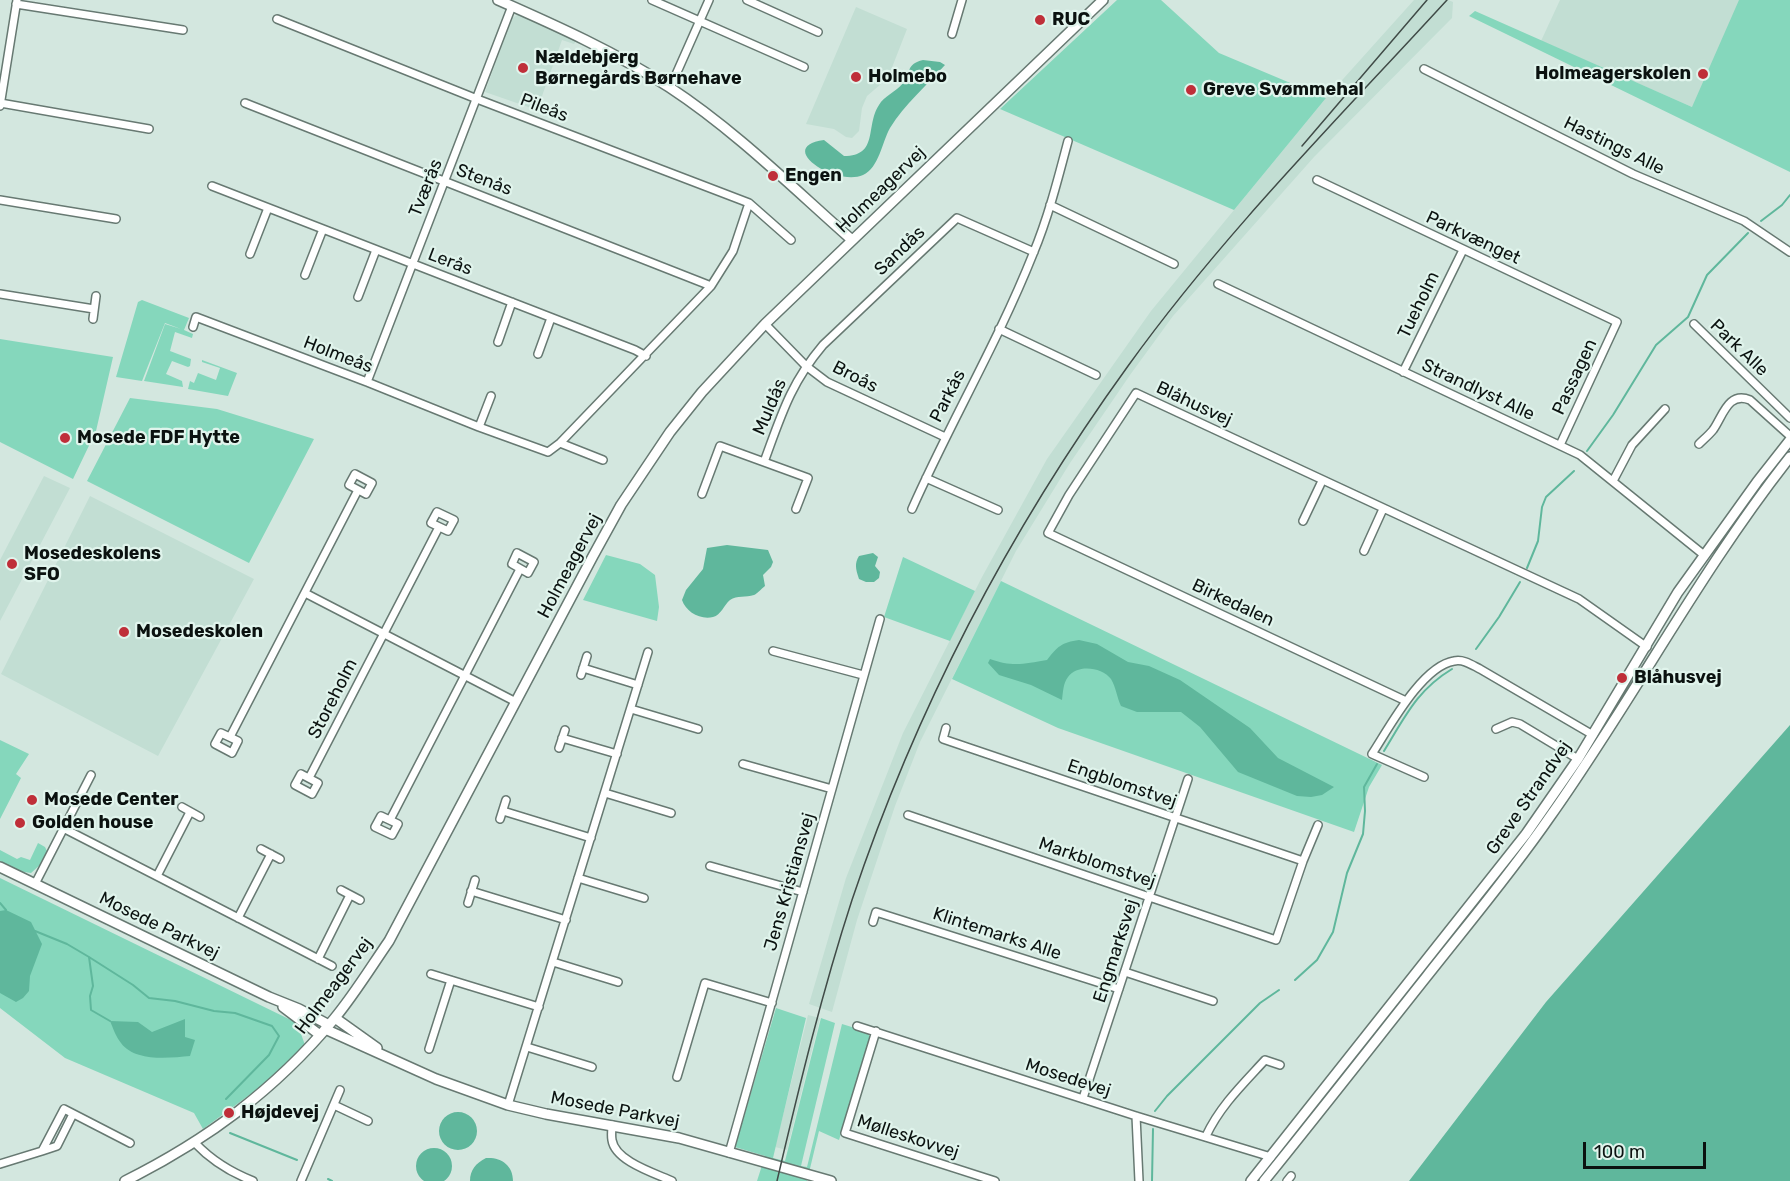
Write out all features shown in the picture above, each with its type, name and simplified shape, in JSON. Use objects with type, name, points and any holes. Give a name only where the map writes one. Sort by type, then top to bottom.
[{"type":"street","points":[[498,0],[592,42],[670,88],[713,119],[852,240]]},
{"type":"street","points":[[652,0],[804,67]]},
{"type":"street","points":[[670,88],[709,0]]},
{"type":"street","points":[[747,0],[818,32]]},
{"type":"street","points":[[951,34],[962,0]]},
{"type":"street","name":"Holmeagervej","points":[[125,1181],[195,1143],[269,1086],[327,1027],[389,941],[593,556],[643,470],[702,392],[765,324],[1103,0]]},
{"type":"street","points":[[149,129],[0,104],[16,2],[183,30]]},
{"type":"street","name":"Tværås","points":[[367,382],[512,6]]},
{"type":"street","name":"Pileås","points":[[277,19],[477,99],[749,203],[791,240]]},
{"type":"street","name":"Hastings Alle","points":[[1424,69],[1633,174],[1744,221],[1790,252]]},
{"type":"street","name":"Stenås","points":[[245,103],[711,286]]},
{"type":"street","name":"Parkås","points":[[912,509],[1034,252],[1068,141]]},
{"type":"street","name":"Parkvænget","points":[[1317,180],[1617,322]]},
{"type":"street","name":"Lerås","points":[[212,186],[646,356]]},
{"type":"street","points":[[0,200],[116,219]]},
{"type":"street","points":[[603,460],[560,443],[711,286],[733,251],[749,203]]},
{"type":"street","points":[[1050,205],[1174,264]]},
{"type":"street","points":[[250,254],[268,208]]},
{"type":"street","name":"Sandås","points":[[806,366],[823,345],[957,218],[1034,252]]},
{"type":"street","points":[[305,275],[323,229]]},
{"type":"street","points":[[358,297],[376,250]]},
{"type":"street","name":"Tueholm","points":[[1403,372],[1463,250]]},
{"type":"street","name":"Strandlyst Alle","points":[[1218,284],[1580,455],[1704,555]]},
{"type":"street","points":[[0,294],[94,309]]},
{"type":"street","points":[[93,319],[96,296]]},
{"type":"street","points":[[498,342],[512,302]]},
{"type":"street","name":"Holmeås","points":[[193,327],[196,317],[543,452],[552,450],[560,443]]},
{"type":"street","points":[[538,354],[551,318]]},
{"type":"street","name":"Passagen","points":[[1560,445],[1617,322]]},
{"type":"street","name":"Broås","points":[[765,324],[806,366],[827,382],[945,437]]},
{"type":"street","name":"Park Alle","points":[[1694,324],[1790,418]]},
{"type":"street","points":[[999,329],[1096,375]]},
{"type":"street","name":"Muldås","points":[[764,462],[788,398],[806,366]]},
{"type":"street","name":"Blåhusvej","points":[[1048,533],[1069,495],[1136,393],[1580,599],[1647,646]]},
{"type":"street","points":[[479,427],[491,396]]},
{"type":"street","points":[[1699,444],[1713,430],[1730,402],[1742,397],[1750,400],[1790,438]]},
{"type":"street","points":[[1613,481],[1632,446],[1665,409]]},
{"type":"street","name":"Greve Strandvej","points":[[1275,1159],[1495,876],[1578,759],[1678,592],[1790,438]]},
{"type":"street","name":"Muldås","points":[[702,494],[720,446],[807,478],[796,509]]},
{"type":"street","name":"Greve Strandvej","points":[[1275,1159],[1501,883],[1550,818],[1599,746],[1713,562],[1790,457]]},
{"type":"street","points":[[926,478],[998,510]]},
{"type":"street","points":[[1304,521],[1322,481]]},
{"type":"street","points":[[230,737],[358,490]]},
{"type":"street","points":[[1364,552],[1383,509]]},
{"type":"street","name":"Storeholm","points":[[309,778],[439,527]]},
{"type":"street","name":"Birkedalen","points":[[1048,533],[1406,701]]},
{"type":"street","points":[[390,820],[520,569]]},
{"type":"street","points":[[304,593],[516,702]]},
{"type":"street","name":"Jens Kristiansvej","points":[[729,1153],[880,619]]},
{"type":"street","points":[[773,651],[863,675]]},
{"type":"street","points":[[508,1105],[648,652]]},
{"type":"street","points":[[587,656],[582,672],[638,685]]},
{"type":"street","points":[[1424,777],[1372,753],[1406,701],[1424,679],[1446,663],[1459,660],[1480,669],[1593,735]]},
{"type":"street","points":[[631,709],[698,729]]},
{"type":"street","points":[[1496,729],[1512,722],[1520,724],[1578,759]]},
{"type":"street","name":"Engblomstvej","points":[[946,728],[943,738],[1303,861]]},
{"type":"street","points":[[559,748],[563,734],[616,754]]},
{"type":"street","points":[[743,764],[832,789]]},
{"type":"street","points":[[35,884],[91,775]]},
{"type":"street","name":"Engmarksvej","points":[[1083,1098],[1188,778]]},
{"type":"street","points":[[605,793],[671,813]]},
{"type":"street","points":[[500,819],[506,800]]},
{"type":"street","points":[[182,807],[200,817]]},
{"type":"street","points":[[502,811],[591,838]]},
{"type":"street","points":[[157,876],[190,812]]},
{"type":"street","name":"Markblomstvej","points":[[908,815],[1276,940],[1303,861]]},
{"type":"street","points":[[1303,861],[1317,825]]},
{"type":"street","points":[[63,828],[332,966]]},
{"type":"street","points":[[261,849],[280,859]]},
{"type":"street","points":[[238,918],[271,854]]},
{"type":"street","points":[[710,866],[803,892]]},
{"type":"street","name":"Mosede Parkvej","points":[[0,867],[397,1060]]},
{"type":"street","points":[[579,878],[644,898]]},
{"type":"street","points":[[468,903],[475,880]]},
{"type":"street","points":[[341,891],[360,900]]},
{"type":"street","points":[[471,891],[566,920]]},
{"type":"street","points":[[318,959],[351,895]]},
{"type":"street","name":"Klintemarks Alle","points":[[873,922],[876,912],[1119,989]]},
{"type":"street","points":[[553,962],[618,982]]},
{"type":"street","points":[[1125,972],[1212,1001]]},
{"type":"street","points":[[431,974],[539,1007]]},
{"type":"street","points":[[429,1049],[451,980]]},
{"type":"street","points":[[677,1077],[705,983],[772,1003]]},
{"type":"street","name":"Mosedevej","points":[[857,1026],[1275,1159]]},
{"type":"street","name":"Mosede Parkvej","points":[[327,1027],[436,1079],[508,1105],[679,1138],[831,1181]]},
{"type":"street","name":"Mølleskovvej","points":[[876,1031],[844,1133],[995,1181]]},
{"type":"street","points":[[527,1047],[592,1067]]},
{"type":"street","points":[[1206,1136],[1226,1102],[1265,1060],[1280,1065]]},
{"type":"street","points":[[300,1181],[340,1090]]},
{"type":"street","points":[[334,1106],[368,1122]]},
{"type":"street","points":[[0,1164],[42,1151],[64,1109],[130,1143]]},
{"type":"street","points":[[1136,1116],[1139,1181]]},
{"type":"street","points":[[612,1125],[612,1140],[625,1159],[672,1181]]},
{"type":"street","points":[[195,1143],[210,1158],[244,1179],[253,1181]]},
{"type":"street","points":[[1251,1181],[1275,1159]]},
{"type":"street","points":[[1264,1181],[1275,1159]]},
{"type":"shaded area","points":[[1117,0],[1161,0],[1219,53],[1326,98],[1234,210],[1000,109]]},
{"type":"shaded area","points":[[1414,0],[1453,2],[1452,18],[1314,157],[1173,316],[1070,463],[1016,551],[920,742],[895,806],[857,920],[832,1012],[809,1004],[846,878],[903,733],[982,577],[1047,459],[1151,311],[1326,98]]},
{"type":"shaded area","name":"Holmeagerskolen","points":[[1560,0],[1790,0],[1692,107],[1541,41]]},
{"type":"shaded area","points":[[1739,0],[1790,0],[1790,172],[1469,16],[1475,11],[1692,107]]},
{"type":"shaded area","name":"Holmebo","points":[[856,7],[907,29],[891,70],[881,84],[867,96],[862,108],[859,131],[852,138],[834,129],[806,124]]},
{"type":"shaded area","name":"Nældebjerg Børnegårds Børnehave","points":[[519,14],[576,41],[574,44],[562,40],[537,110],[485,92],[512,18]]},
{"type":"shaded area","points":[[923,60],[940,62],[945,65],[909,103],[890,128],[873,167],[868,172],[852,177],[838,176],[815,165],[807,157],[805,150],[810,144],[824,140],[844,156],[855,155],[862,151],[867,145],[879,105],[903,83],[911,66]]},
{"type":"shaded area","points":[[142,300],[189,318],[184,330],[193,334],[192,338],[175,332],[170,351],[191,359],[190,366],[172,361],[166,374],[182,381],[183,387],[144,381],[165,324],[181,329],[165,323],[142,381],[116,377],[138,302]]},
{"type":"shaded area","points":[[0,339],[113,357],[96,431],[73,479],[0,442]]},
{"type":"shaded area","points":[[202,360],[237,373],[228,396],[188,389],[190,381],[194,383],[198,373],[216,380],[220,368],[202,362]]},
{"type":"shaded area","points":[[130,398],[217,409],[314,439],[249,563],[87,481]]},
{"type":"shaded area","points":[[44,476],[70,488],[0,621],[0,560]]},
{"type":"shaded area","name":"Mosedeskolen","points":[[90,496],[254,579],[158,756],[1,674]]},
{"type":"shaded area","points":[[727,545],[768,550],[773,562],[763,575],[765,586],[754,595],[730,600],[716,616],[708,618],[699,616],[690,611],[682,600],[686,590],[703,569],[707,548]]},
{"type":"shaded area","points":[[873,553],[878,557],[875,566],[880,572],[879,578],[874,582],[866,582],[859,579],[856,562],[859,556]]},
{"type":"shaded area","points":[[606,555],[640,564],[655,575],[659,607],[657,621],[583,600]]},
{"type":"shaded area","points":[[903,557],[975,591],[950,641],[884,617]]},
{"type":"shaded area","points":[[1001,581],[1382,765],[1369,787],[1354,832],[1058,728],[952,679]]},
{"type":"shaded area","points":[[1079,640],[1097,644],[1128,662],[1149,666],[1180,680],[1250,728],[1278,758],[1334,787],[1322,795],[1297,796],[1238,772],[1200,727],[1181,712],[1137,712],[1121,706],[1111,679],[1102,672],[1083,669],[1072,673],[1065,682],[1062,700],[1031,685],[999,675],[988,663],[990,659],[1012,664],[1047,660],[1060,646]]},
{"type":"shaded area","points":[[1790,725],[1790,1181],[1409,1181],[1546,1002]]},
{"type":"shaded area","points":[[0,740],[29,754],[16,774],[21,778],[0,819]]},
{"type":"shaded area","points":[[38,843],[47,851],[41,864],[31,873],[18,871],[0,861],[0,850],[17,859],[21,857],[30,860]]},
{"type":"shaded area","points":[[0,878],[297,1023],[305,1045],[267,1082],[203,1129],[194,1113],[65,1058],[0,1008]]},
{"type":"shaded area","points":[[6,910],[31,922],[42,944],[30,976],[29,991],[16,1002],[0,993],[0,911]]},
{"type":"shaded area","points":[[776,1008],[806,1018],[773,1158],[785,1161],[821,1018],[835,1023],[801,1166],[807,1167],[842,1024],[868,1032],[870,1039],[839,1140],[819,1131],[807,1181],[757,1181],[765,1156],[735,1147]]},
{"type":"shaded area","points":[[808,1015],[820,1018],[787,1150],[775,1147]]},
{"type":"shaded area","points":[[185,1019],[185,1037],[195,1040],[190,1056],[163,1058],[143,1056],[127,1049],[121,1043],[110,1021],[138,1022],[152,1032]]},
{"type":"shaded area","points":[[458,1112],[471,1118],[477,1131],[471,1144],[458,1150],[445,1144],[439,1131],[445,1118]]},
{"type":"shaded area","points":[[434,1148],[447,1153],[452,1166],[447,1179],[434,1184],[421,1179],[416,1166],[421,1153]]},
{"type":"shaded area","points":[[486,1158],[497,1159],[505,1163],[511,1171],[513,1181],[470,1181],[474,1167]]},
{"type":"waterway","points":[[1761,221],[1782,205],[1790,195]]},
{"type":"waterway","points":[[1587,451],[1613,415],[1656,345],[1688,317],[1707,275],[1748,233]]},
{"type":"waterway","points":[[1527,568],[1538,541],[1542,507],[1546,497],[1574,471]]},
{"type":"waterway","points":[[1476,649],[1520,582]]},
{"type":"waterway","points":[[1384,751],[1421,695],[1452,669]]},
{"type":"waterway","points":[[1295,980],[1317,960],[1333,932],[1347,873],[1363,834],[1364,787],[1377,764]]},
{"type":"waterway","points":[[0,903],[6,910]]},
{"type":"waterway","points":[[35,931],[67,944],[133,985],[149,998],[235,1013],[272,1026],[279,1036],[269,1055],[226,1099]]},
{"type":"waterway","points":[[89,957],[93,986],[90,996],[91,1010],[110,1021]]},
{"type":"waterway","points":[[1155,1111],[1167,1096],[1260,1003],[1279,990]]},
{"type":"waterway","points":[[1152,1181],[1153,1129]]},
{"type":"waterway","points":[[230,1133],[297,1160]]},
{"type":"waterway","points":[[328,1179],[332,1181]]},
{"type":"tram line","points":[[1302,146],[1427,0]]},
{"type":"tram line","points":[[777,1181],[802,1075],[831,969],[877,829],[936,690],[1006,556],[1044,491],[1085,428],[1165,317],[1282,178],[1447,0]]},
{"type":"place","name":"RUC","points":[[1040,20]]},
{"type":"place","name":"Nældebjerg Børnegårds Børnehave","points":[[523,68]]},
{"type":"place","name":"Holmeagerskolen","points":[[1703,74]]},
{"type":"place","name":"Holmebo","points":[[856,77]]},
{"type":"place","name":"Greve Svømmehal","points":[[1191,90]]},
{"type":"place","name":"Engen","points":[[773,176]]},
{"type":"place","name":"Mosede FDF Hytte","points":[[65,438]]},
{"type":"place","name":"Mosedeskolens SFO","points":[[12,564]]},
{"type":"place","name":"Mosedeskolen","points":[[124,632]]},
{"type":"place","name":"Blåhusvej","points":[[1622,678]]},
{"type":"place","name":"Mosede Center","points":[[32,800]]},
{"type":"place","name":"Golden house","points":[[20,823]]},
{"type":"place","name":"Højdevej","points":[[229,1113]]}]
